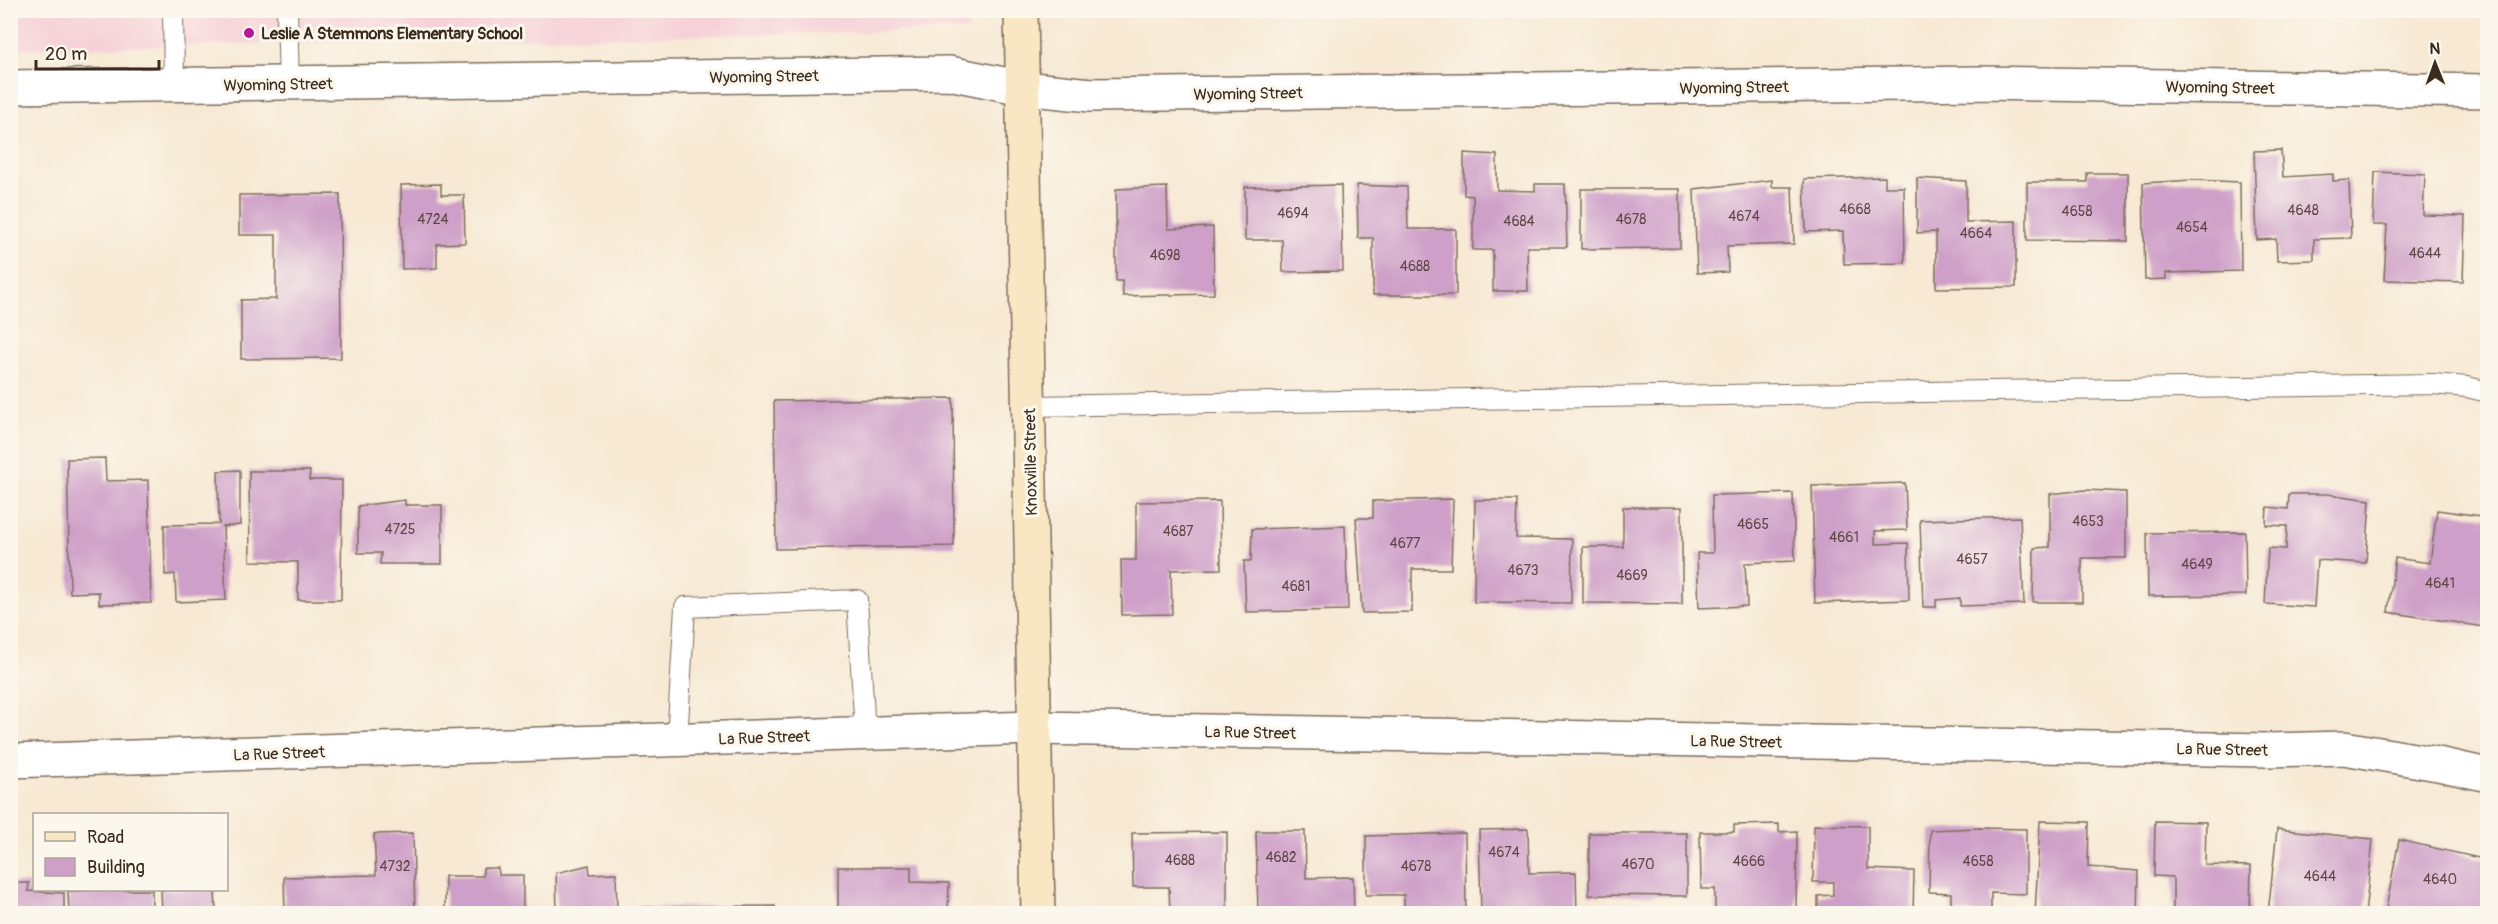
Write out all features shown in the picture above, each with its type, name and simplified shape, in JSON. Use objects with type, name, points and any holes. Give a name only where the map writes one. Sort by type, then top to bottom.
[{"type":"street","name":"Knoxville Street","points":[[1021,10],[1038,914]]},
{"type":"street","name":"Wyoming Street","points":[[10,87],[949,74],[1023,88],[1091,95],[1979,83],[2487,92]]},
{"type":"street","name":"La Rue Street","points":[[10,761],[1034,728],[2244,749],[2344,748],[2438,764],[2487,776]]},
{"type":"lane","points":[[173,10],[174,85]]},
{"type":"lane","points":[[287,10],[289,84]]},
{"type":"lane","points":[[1029,406],[2433,384],[2467,387],[2487,392]]},
{"type":"lane","points":[[677,740],[685,607],[857,600],[865,734]]},
{"type":"shaded area","name":"Leslie A Stemmons Elementary School","points":[[967,10],[968,30],[11,49],[10,11]]},
{"type":"building","points":[[2281,150],[2283,177],[2333,174],[2333,181],[2349,180],[2351,238],[2314,239],[2314,260],[2277,261],[2276,239],[2257,240],[2254,151]]},
{"type":"building","points":[[1464,153],[1497,155],[1497,190],[1535,191],[1535,184],[1565,184],[1567,247],[1527,247],[1528,291],[1493,291],[1493,250],[1473,250],[1473,196],[1464,195]]},
{"type":"building","points":[[2375,172],[2425,174],[2423,215],[2465,216],[2463,282],[2384,280],[2387,225],[2373,225]]},
{"type":"building","points":[[2087,173],[2128,173],[2128,241],[2027,240],[2027,182],[2087,182]]},
{"type":"building","points":[[1885,177],[1885,187],[1904,187],[1905,263],[1844,264],[1843,231],[1806,232],[1804,179]]},
{"type":"building","points":[[1917,178],[1966,181],[1966,222],[2016,221],[2016,287],[1936,288],[1936,232],[1917,233]]},
{"type":"building","points":[[1772,180],[1772,187],[1792,187],[1794,244],[1727,246],[1728,272],[1697,273],[1694,189]]},
{"type":"building","points":[[2193,180],[2240,182],[2241,271],[2166,273],[2166,279],[2145,280],[2143,183]]},
{"type":"building","points":[[441,184],[441,195],[464,195],[465,243],[437,244],[437,268],[402,269],[401,185]]},
{"type":"building","points":[[1341,185],[1343,271],[1283,272],[1282,240],[1245,240],[1245,187]]},
{"type":"building","points":[[1357,185],[1407,187],[1408,229],[1456,229],[1456,295],[1373,295],[1373,238],[1358,238]]},
{"type":"building","points":[[1167,187],[1168,229],[1213,227],[1214,294],[1123,296],[1122,281],[1116,281],[1116,189]]},
{"type":"building","points":[[1581,189],[1680,189],[1680,248],[1581,249]]},
{"type":"building","points":[[340,194],[341,358],[241,359],[241,300],[276,299],[276,235],[239,235],[239,195]]},
{"type":"building","points":[[953,398],[954,546],[776,549],[774,401]]},
{"type":"building","points":[[105,458],[106,481],[148,480],[151,603],[99,604],[99,592],[70,593],[67,459]]},
{"type":"building","points":[[240,470],[240,525],[223,527],[226,600],[176,602],[175,574],[165,575],[164,525],[219,524],[218,471]]},
{"type":"building","points":[[249,471],[310,471],[309,480],[342,480],[341,600],[298,600],[298,562],[250,561]]},
{"type":"building","points":[[1905,483],[1907,530],[1875,531],[1875,544],[1908,543],[1909,600],[1815,603],[1812,486]]},
{"type":"building","points":[[2085,490],[2126,492],[2126,558],[2082,558],[2082,602],[2033,602],[2034,548],[2050,547],[2050,494]]},
{"type":"building","points":[[1793,493],[1795,561],[1745,563],[1747,606],[1699,608],[1697,553],[1713,553],[1712,495]]},
{"type":"building","points":[[2289,494],[2327,494],[2370,500],[2366,563],[2317,560],[2314,607],[2265,604],[2268,548],[2286,549],[2287,526],[2266,525],[2267,507],[2288,509]]},
{"type":"building","points":[[1453,499],[1451,569],[1412,569],[1412,612],[1362,613],[1356,518],[1373,518],[1373,501]]},
{"type":"building","points":[[405,500],[405,505],[442,505],[442,564],[380,564],[381,553],[358,553],[358,506]]},
{"type":"building","points":[[1475,500],[1517,500],[1516,538],[1572,539],[1571,603],[1474,602]]},
{"type":"building","points":[[1220,501],[1221,569],[1171,570],[1172,614],[1122,615],[1121,560],[1136,560],[1136,502]]},
{"type":"building","points":[[1623,507],[1682,507],[1682,604],[1583,603],[1583,547],[1623,547]]},
{"type":"building","points":[[2437,510],[2488,517],[2488,603],[2484,627],[2388,612],[2395,558],[2430,563]]},
{"type":"building","points":[[2020,517],[2024,604],[1960,606],[1960,598],[1936,600],[1936,607],[1923,607],[1920,520]]},
{"type":"building","points":[[1345,526],[1348,610],[1246,612],[1244,561],[1251,561],[1252,529]]},
{"type":"building","points":[[2245,532],[2246,595],[2148,596],[2147,533]]},
{"type":"building","points":[[2040,821],[2089,822],[2088,867],[2139,871],[2138,914],[2035,914]]},
{"type":"building","points":[[2155,821],[2206,822],[2205,865],[2251,866],[2250,914],[2173,914],[2173,877],[2154,876]]},
{"type":"building","points":[[1779,824],[1779,832],[1797,831],[1796,914],[1715,914],[1715,889],[1701,889],[1700,832],[1734,832],[1734,825]]},
{"type":"building","points":[[1814,825],[1868,826],[1868,869],[1914,871],[1913,914],[1818,914],[1818,896],[1833,895],[1833,882],[1813,882]]},
{"type":"building","points":[[1528,829],[1529,873],[1576,872],[1577,914],[1481,914],[1479,830]]},
{"type":"building","points":[[2026,829],[2026,894],[1991,893],[1991,913],[1951,912],[1951,893],[1929,892],[1930,830]]},
{"type":"building","points":[[2277,829],[2373,839],[2365,914],[2268,914]]},
{"type":"building","points":[[1256,831],[1305,831],[1306,878],[1353,877],[1354,914],[1258,914]]},
{"type":"building","points":[[1227,832],[1227,914],[1170,914],[1169,887],[1133,887],[1132,833]]},
{"type":"building","points":[[413,833],[415,914],[285,914],[284,877],[376,875],[374,834]]},
{"type":"building","points":[[1465,833],[1466,914],[1404,914],[1404,895],[1366,895],[1366,836]]},
{"type":"building","points":[[1589,833],[1687,833],[1687,896],[1589,895]]},
{"type":"building","points":[[2399,840],[2488,860],[2488,897],[2484,914],[2385,914]]},
{"type":"building","points":[[589,865],[590,874],[616,873],[617,914],[557,914],[556,873]]},
{"type":"building","points":[[838,867],[911,867],[911,882],[949,883],[948,914],[838,914]]},
{"type":"building","points":[[483,868],[498,868],[499,875],[523,875],[523,914],[445,914],[445,876],[483,876]]},
{"type":"building","points":[[10,883],[29,883],[28,891],[64,893],[64,914],[10,914]]},
{"type":"building","points":[[68,891],[152,891],[152,914],[69,914]]},
{"type":"building","points":[[161,891],[215,891],[216,914],[162,914]]},
{"type":"building","points":[[775,906],[775,914],[642,914],[642,907]]},
{"type":"place","name":"Leslie A Stemmons Elementary School","points":[[249,33]]}]
